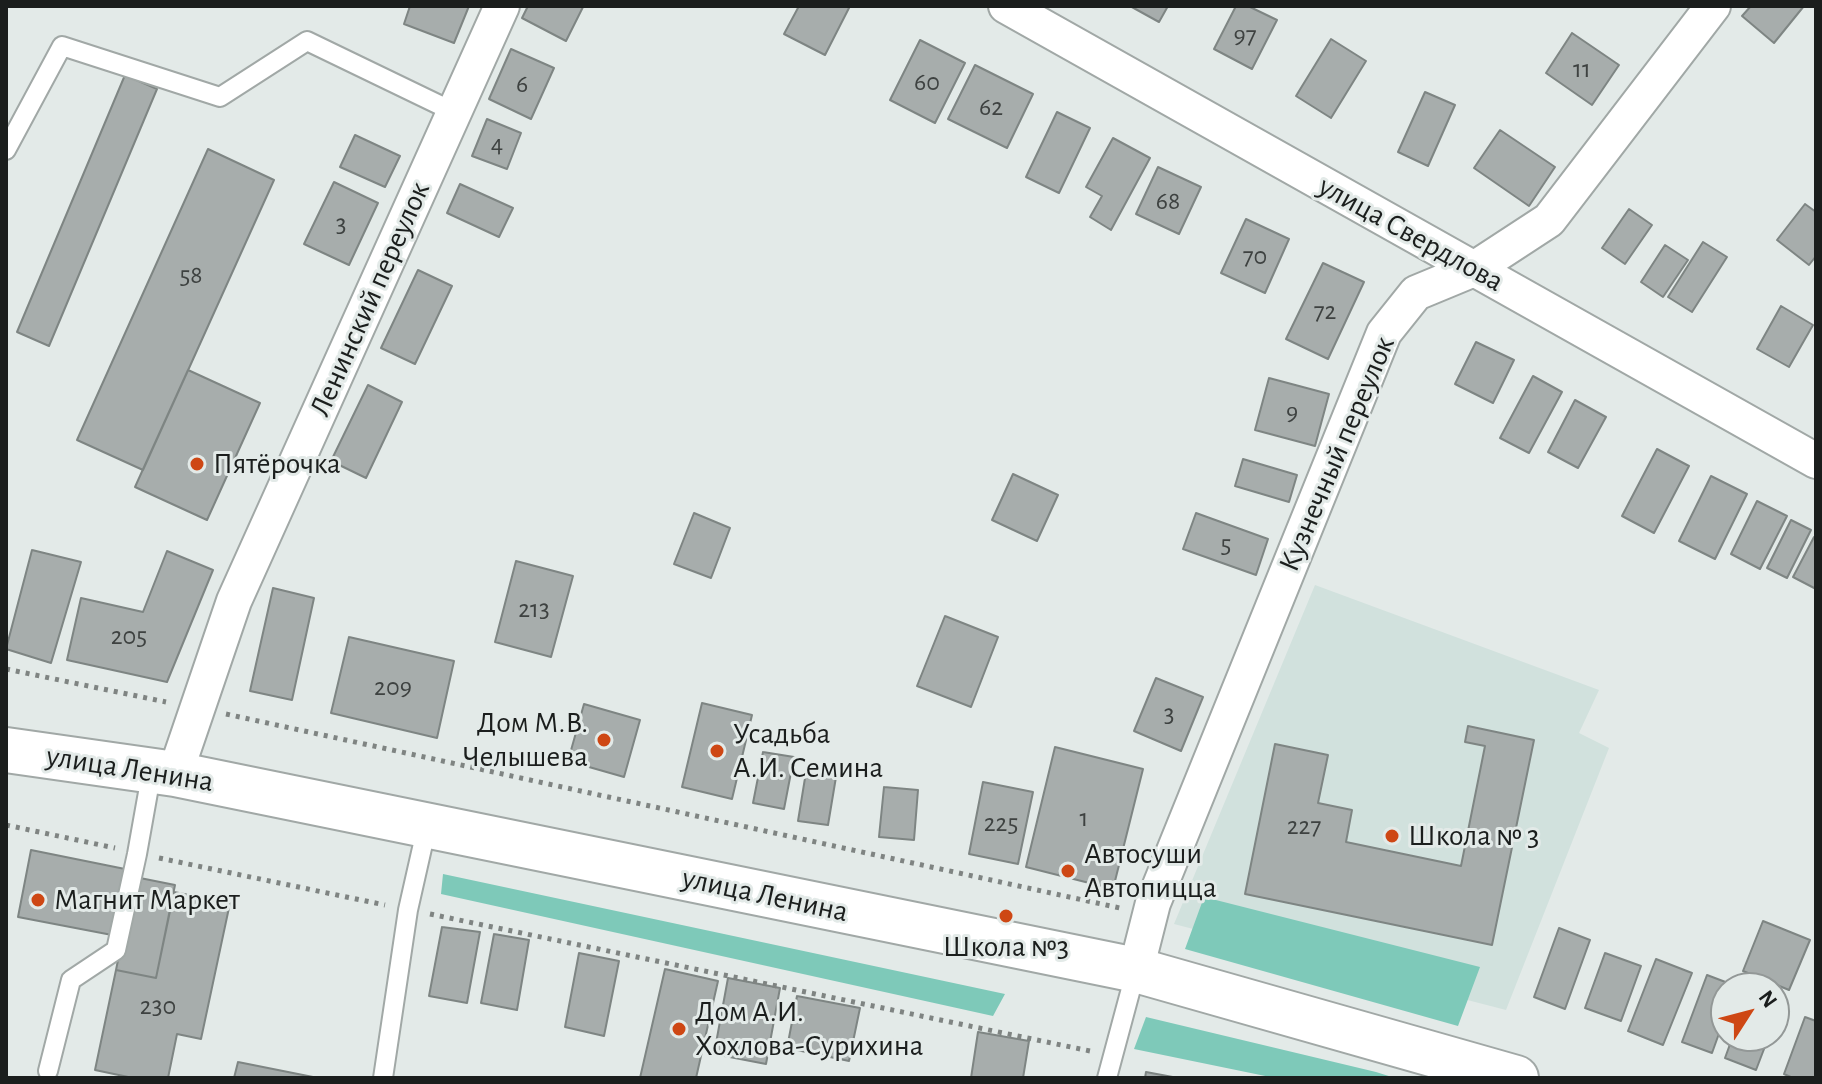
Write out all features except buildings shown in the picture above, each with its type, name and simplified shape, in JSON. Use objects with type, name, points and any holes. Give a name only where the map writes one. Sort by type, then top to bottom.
[{"type":"main road","name":"улица Ленина","points":[[6,750],[163,772],[1136,970],[1516,1078]]},
{"type":"street","name":"Ленинский переулок","points":[[163,772],[197,708],[234,601],[502,6]]},
{"type":"street","name":"улица Свердлова","points":[[1006,6],[1816,461]]},
{"type":"street","name":"Кузнечный переулок","points":[[1136,970],[1153,903],[1384,333],[1416,293],[1474,269],[1549,220],[1713,6]]},
{"type":"lane","points":[[6,150],[62,46],[220,97],[307,41],[454,112]]},
{"type":"lane","points":[[48,1071],[71,980],[116,950],[137,854],[163,772]]},
{"type":"lane","points":[[383,1078],[408,910],[427,826]]},
{"type":"lane","points":[[1107,1078],[1136,970]]},
{"type":"path","points":[[6,669],[1150,915]]},
{"type":"path","points":[[6,825],[1113,1056]]},
{"type":"shaded area","name":"Школа № 3","points":[[1315,585],[1599,690],[1579,733],[1609,748],[1506,1010],[1174,924]]},
{"type":"green space","points":[[443,874],[1005,994],[993,1016],[441,894]]},
{"type":"green space","points":[[1204,897],[1480,967],[1458,1026],[1185,949]]},
{"type":"green space","points":[[1146,1017],[1395,1078],[1275,1078],[1134,1049]]},
{"type":"place","name":"Пятёрочка","points":[[197,464]]},
{"type":"place","name":"Дом М.В. Челышева","points":[[604,740]]},
{"type":"place","name":"Усадьба А.И. Семина","points":[[717,751]]},
{"type":"place","name":"Школа № 3","points":[[1392,836]]},
{"type":"place","name":"Автосуши Автопицца","points":[[1068,871]]},
{"type":"place","name":"Магнит Маркет","points":[[38,900]]},
{"type":"place","name":"Школа №3","points":[[1006,916]]},
{"type":"place","name":"Дом А.И. Хохлова-Сурихина","points":[[679,1029]]}]
